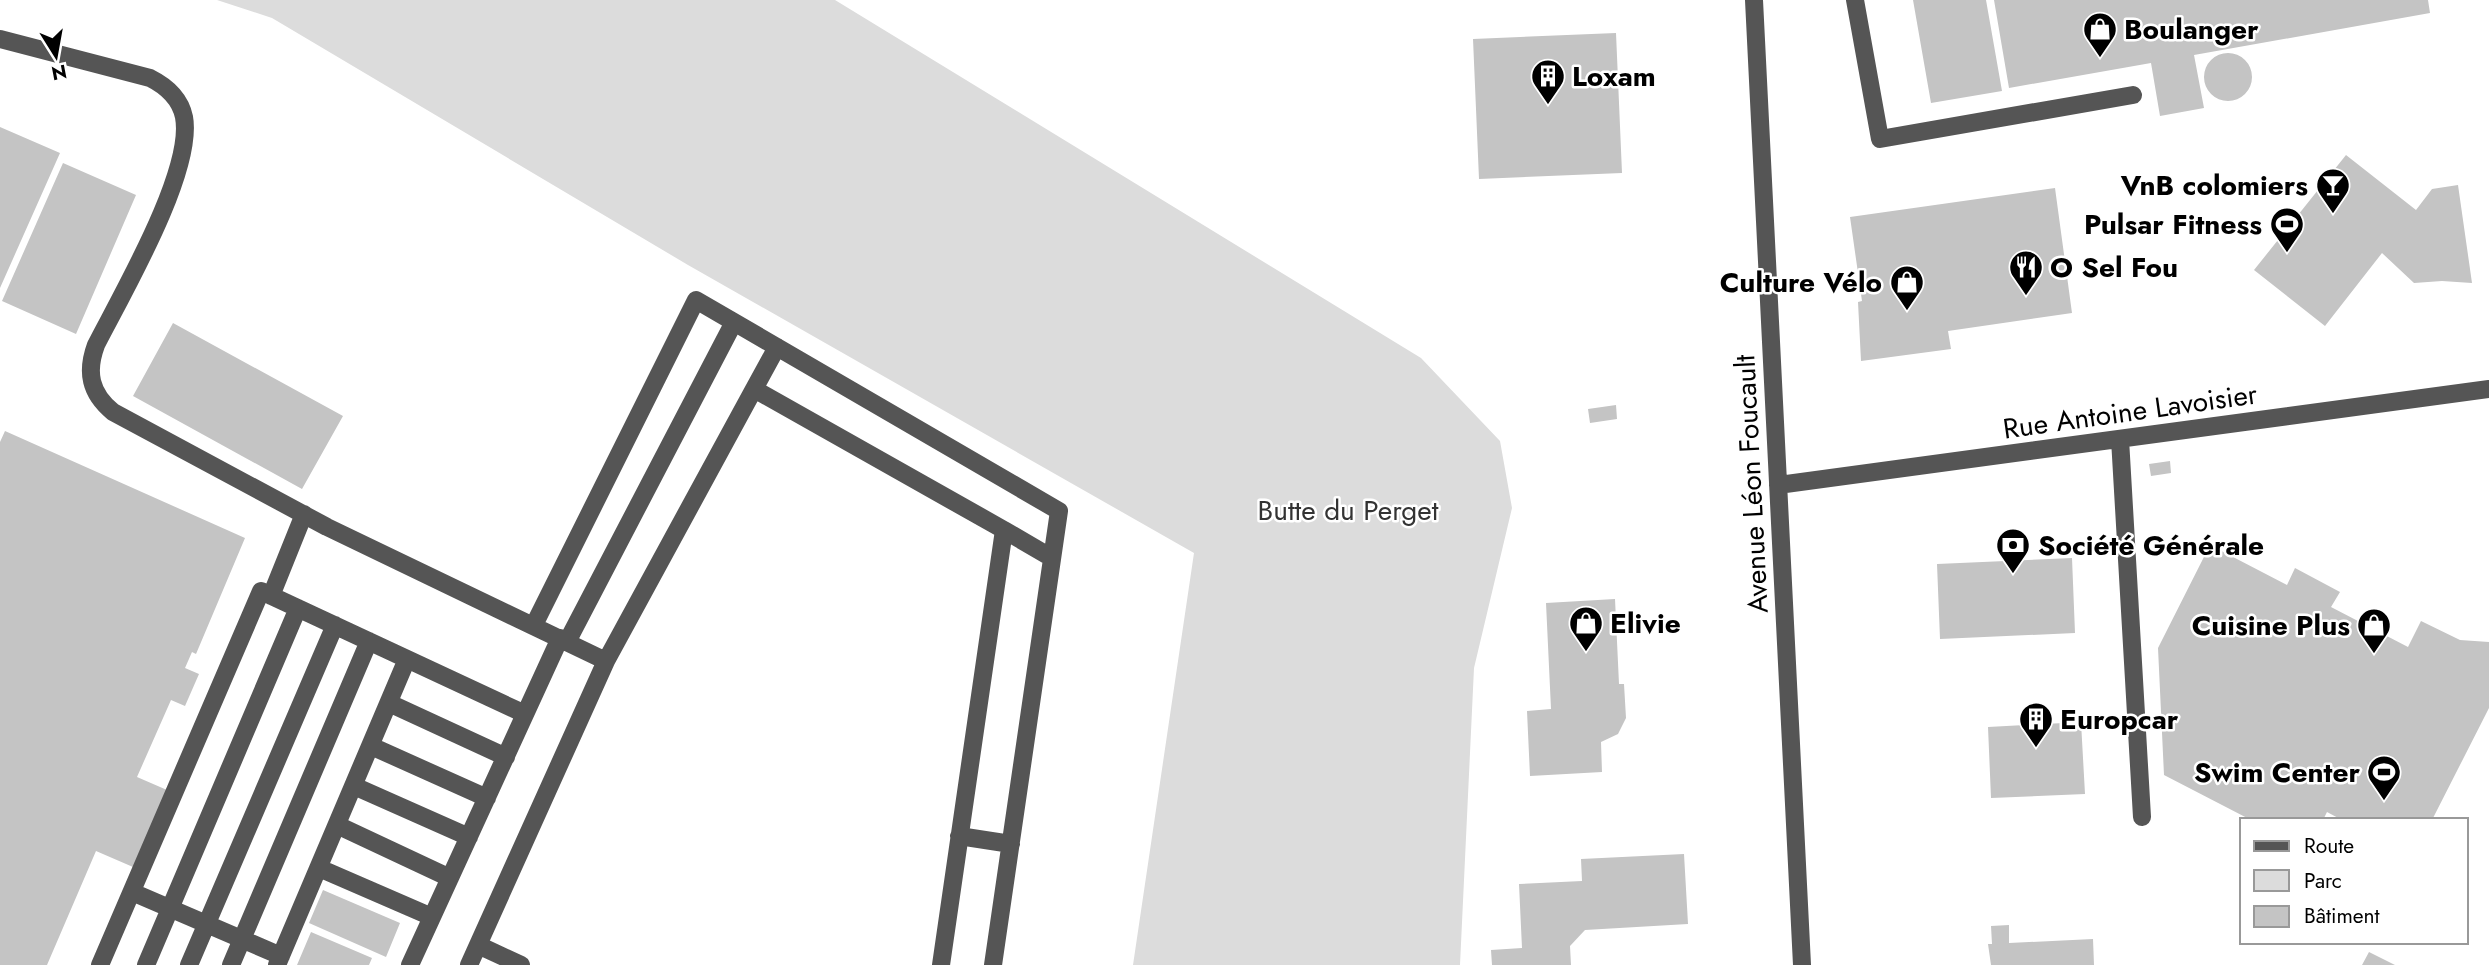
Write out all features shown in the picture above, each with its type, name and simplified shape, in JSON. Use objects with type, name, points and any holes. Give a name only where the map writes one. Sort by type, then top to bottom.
[{"type":"street","name":"Avenue Léon Foucault","points":[[1754,0],[1802,965]]},
{"type":"street","points":[[1855,0],[1880,139],[2133,94]]},
{"type":"street","points":[[0,39],[150,78],[162,84],[176,99],[184,118],[185,132],[166,205],[96,345],[90,363],[90,381],[99,399],[113,412],[304,514],[606,661]]},
{"type":"street","points":[[534,625],[696,300],[1059,511],[993,965]]},
{"type":"street","points":[[410,965],[525,714],[734,322]]},
{"type":"street","points":[[469,965],[606,661],[777,347]]},
{"type":"street","points":[[754,389],[1052,558]]},
{"type":"street","name":"Rue Antoine Lavoisier","points":[[1778,485],[2489,389]]},
{"type":"street","points":[[2120,439],[2142,817]]},
{"type":"street","points":[[271,596],[304,514]]},
{"type":"street","points":[[940,965],[1003,530]]},
{"type":"street","points":[[100,965],[261,591],[525,714]]},
{"type":"street","points":[[146,965],[298,608]]},
{"type":"street","points":[[190,965],[335,625]]},
{"type":"street","points":[[231,965],[369,641]]},
{"type":"street","points":[[132,892],[242,940],[279,961],[407,659]]},
{"type":"street","points":[[389,704],[506,757]]},
{"type":"street","points":[[371,746],[487,798]]},
{"type":"street","points":[[354,786],[469,837]]},
{"type":"street","points":[[337,825],[450,878]]},
{"type":"street","points":[[959,836],[1011,844]]},
{"type":"street","points":[[319,869],[432,917]]},
{"type":"street","points":[[478,945],[522,965]]},
{"type":"green space","name":"Butte du Perget","points":[[217,0],[835,0],[1421,358],[1500,441],[1512,508],[1474,668],[1460,965],[1133,965],[1194,553],[688,265],[272,18]]},
{"type":"building","points":[[1913,0],[1986,0],[2002,91],[1931,103]]},
{"type":"building","name":"Boulanger","points":[[1994,0],[2428,0],[2430,13],[2194,55],[2204,108],[2160,116],[2151,63],[2009,88]]},
{"type":"building","name":"Loxam","points":[[1616,33],[1622,173],[1479,179],[1473,39]]},
{"type":"building","points":[[2228,53],[2245,60],[2252,77],[2245,94],[2228,101],[2211,94],[2204,77],[2211,60]]},
{"type":"building","points":[[0,127],[60,153],[0,288]]},
{"type":"building","points":[[2346,155],[2416,210],[2432,189],[2458,185],[2472,283],[2414,283],[2382,253],[2325,326],[2254,270]]},
{"type":"building","points":[[63,163],[136,195],[76,334],[2,301]]},
{"type":"building","points":[[2055,188],[2072,313],[1948,331],[1951,349],[1861,361],[1858,302],[1862,301],[1850,217]]},
{"type":"building","points":[[173,323],[343,416],[302,489],[133,396]]},
{"type":"building","points":[[1616,405],[1617,419],[1590,423],[1588,409]]},
{"type":"building","points":[[5,431],[245,538],[196,654],[192,652],[185,668],[199,674],[185,706],[171,700],[137,777],[167,790],[133,867],[96,851],[47,965],[0,965],[0,442]]},
{"type":"building","points":[[2170,461],[2171,473],[2151,476],[2149,464]]},
{"type":"building","points":[[2210,545],[2287,585],[2295,568],[2340,592],[2331,607],[2408,647],[2421,621],[2460,640],[2489,642],[2489,708],[2433,818],[2338,818],[2327,812],[2324,818],[2247,818],[2164,775],[2158,648]]},
{"type":"building","points":[[2072,558],[2075,633],[1940,639],[1937,564]]},
{"type":"building","points":[[1615,599],[1619,684],[1624,684],[1626,718],[1618,734],[1601,742],[1602,772],[1530,776],[1527,711],[1551,709],[1546,603]]},
{"type":"building","name":"Europcar","points":[[2081,722],[2085,794],[1991,798],[1988,727]]},
{"type":"building","points":[[1684,854],[1688,924],[1585,930],[1570,946],[1571,965],[1492,965],[1491,950],[1522,948],[1519,884],[1582,881],[1581,859]]},
{"type":"building","points":[[323,890],[400,923],[386,957],[309,923]]},
{"type":"building","points":[[2009,925],[2009,943],[2093,939],[2094,965],[1991,965],[1988,944],[1992,944],[1991,926]]},
{"type":"building","points":[[311,932],[372,958],[369,965],[297,965]]},
{"type":"building","points":[[2369,952],[2395,965],[2362,965]]},
{"type":"place","name":"Boulanger","points":[[2100,59]]},
{"type":"place","name":"Loxam","points":[[1548,106]]},
{"type":"place","name":"VnB colomiers","points":[[2333,215]]},
{"type":"place","name":"Pulsar Fitness","points":[[2287,254]]},
{"type":"place","name":"O Sel Fou","points":[[2026,297]]},
{"type":"place","name":"Culture Vélo","points":[[1907,312]]},
{"type":"place","name":"Société Générale","points":[[2013,575]]},
{"type":"place","name":"Elivie","points":[[1586,653]]},
{"type":"place","name":"Cuisine Plus","points":[[2374,655]]},
{"type":"place","name":"Europcar","points":[[2036,749]]},
{"type":"place","name":"Swim Center","points":[[2384,802]]}]
